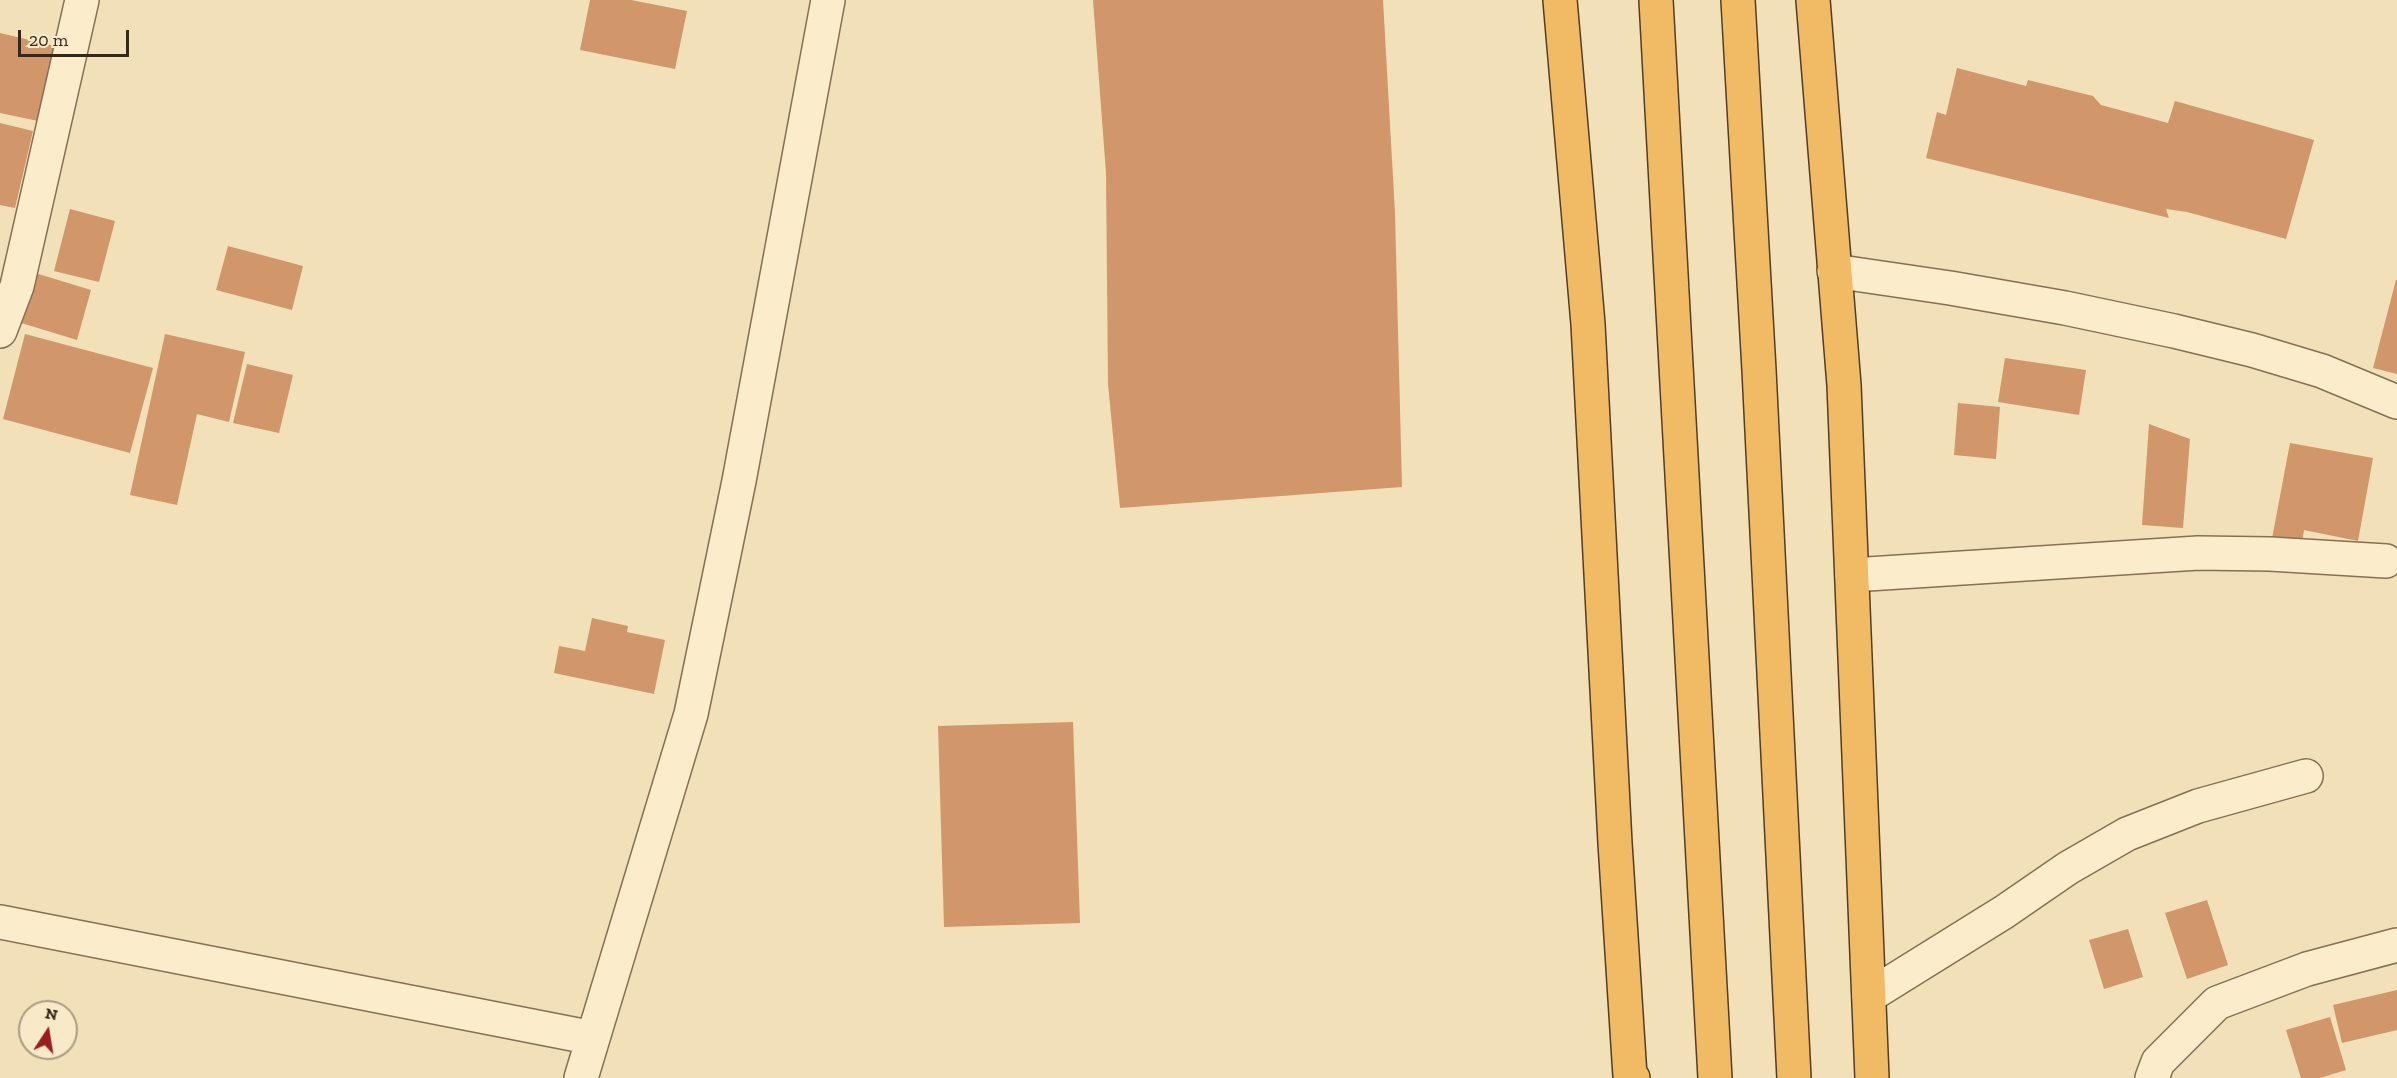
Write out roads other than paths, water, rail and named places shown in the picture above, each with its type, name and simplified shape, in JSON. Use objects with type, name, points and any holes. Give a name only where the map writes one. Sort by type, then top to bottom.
[{"type":"highway","points":[[1560,0],[1588,324],[1615,843],[1631,1077]]},
{"type":"highway","points":[[1656,0],[1715,1078]]},
{"type":"highway","points":[[1738,0],[1794,1078]]},
{"type":"highway","points":[[1813,0],[1844,384],[1872,1078]]},
{"type":"street","points":[[0,331],[17,286],[82,0]]},
{"type":"street","points":[[581,1078],[691,714],[739,481],[828,0]]},
{"type":"street","points":[[1834,271],[2065,308],[2174,331],[2252,350],[2322,371],[2397,402]]},
{"type":"street","points":[[1852,575],[2198,553],[2270,554],[2385,561]]},
{"type":"street","points":[[1869,996],[2004,912],[2068,868],[2127,834],[2198,806],[2306,776]]},
{"type":"street","points":[[0,922],[593,1038]]},
{"type":"street","points":[[2152,1078],[2158,1062],[2217,1003],[2307,969],[2397,945]]}]
